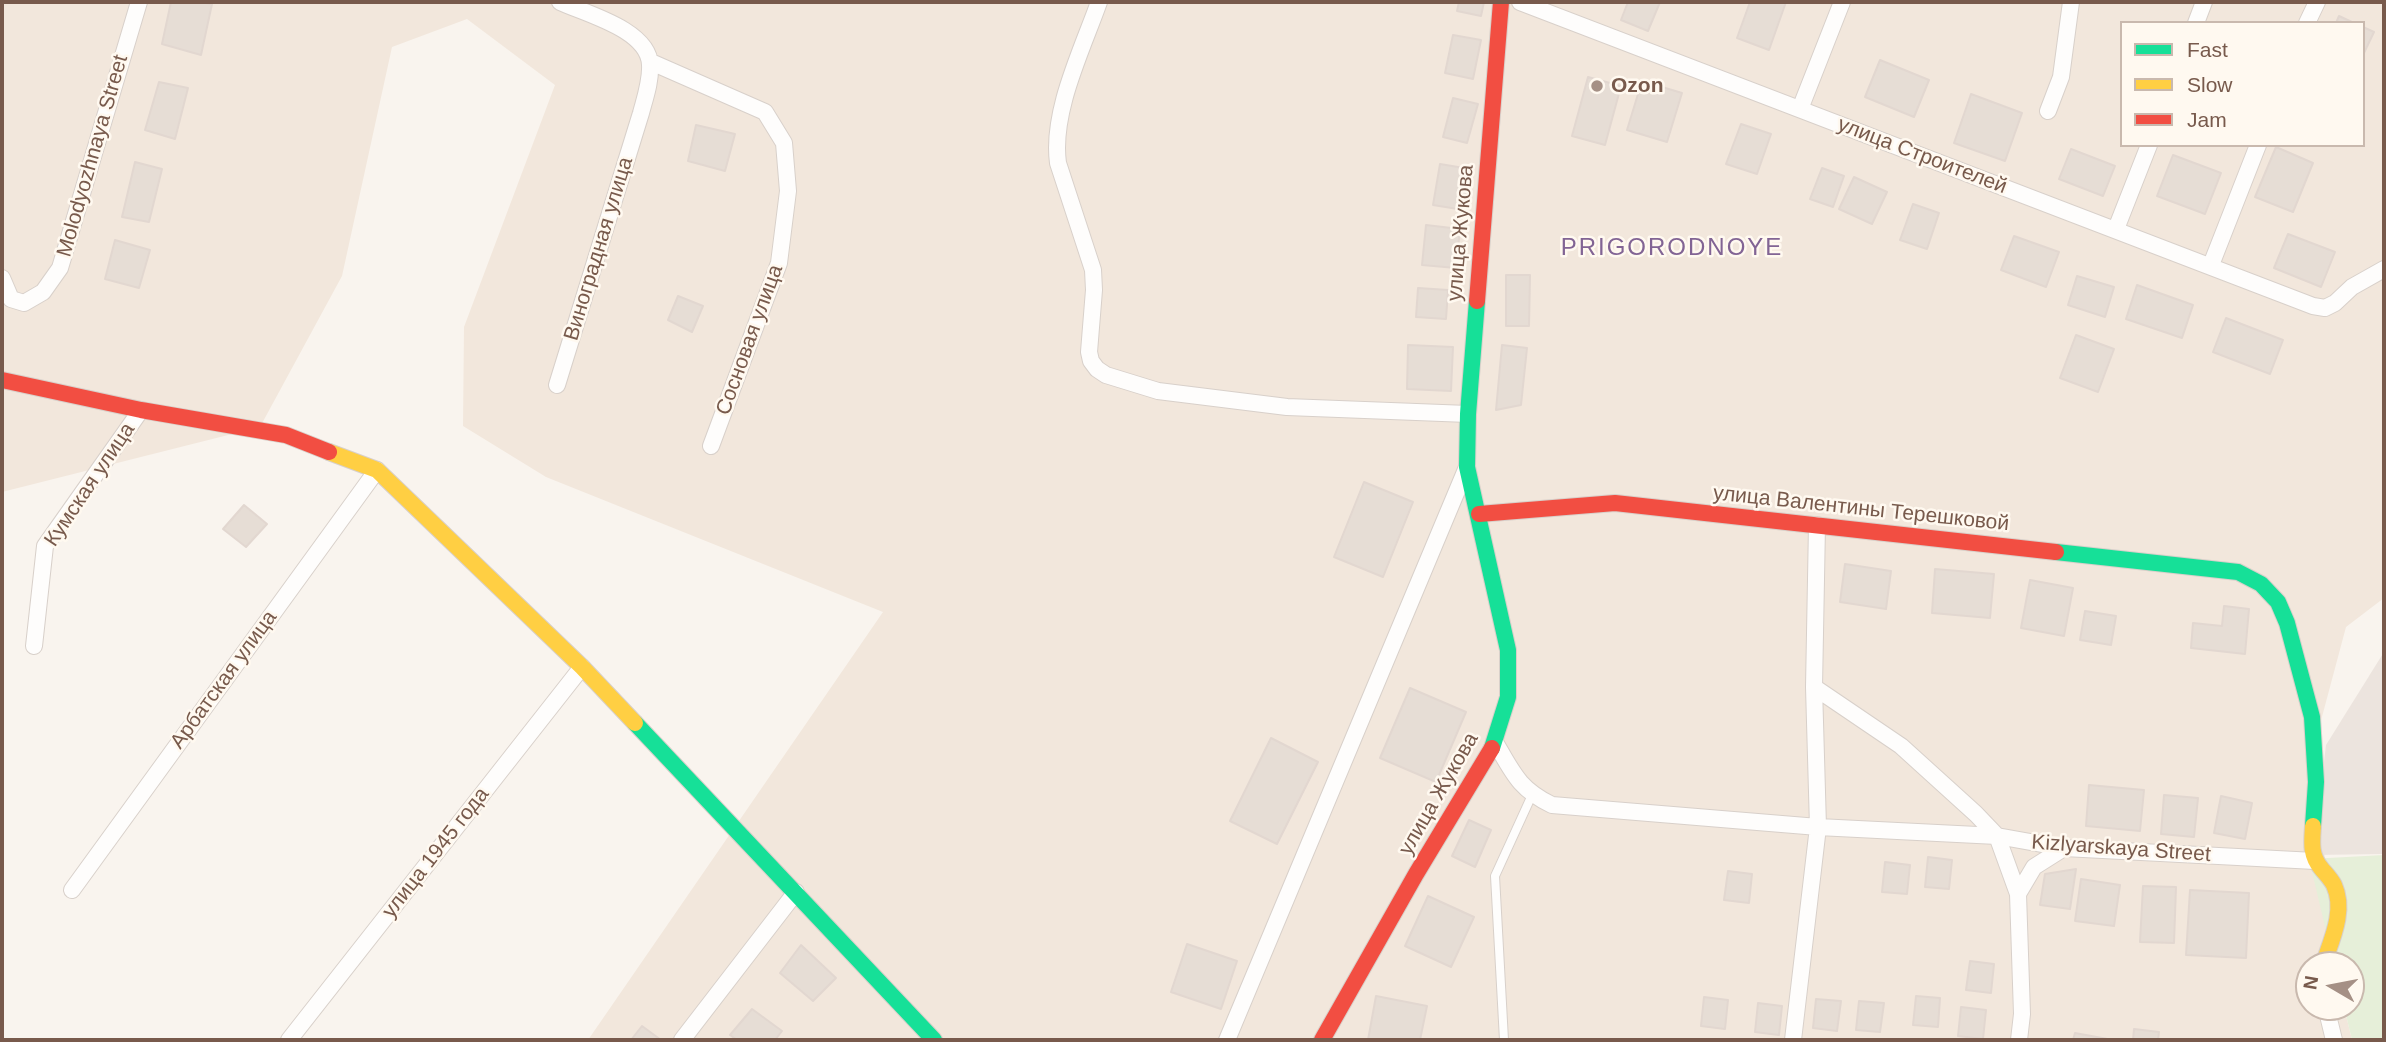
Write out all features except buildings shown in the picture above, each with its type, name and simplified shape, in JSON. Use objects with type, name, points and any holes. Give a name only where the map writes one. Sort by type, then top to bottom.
[{"type":"street","name":"Molodyozhnaya Street","points":[[2,278],[11,299],[16,303],[24,303],[43,292],[60,268],[139,2]]},
{"type":"street","points":[[560,2],[632,34],[644,46],[650,62]]},
{"type":"street","points":[[1100,2],[1062,109],[1055,146],[1058,163],[1093,270],[1089,352],[1097,369],[1106,375],[1158,391],[1287,407],[1468,414]]},
{"type":"street","name":"улица Жукова","points":[[1322,1040],[1416,874],[1495,743],[1508,697],[1508,650],[1467,467],[1468,414],[1501,2]]},
{"type":"street","name":"улица Строителей","points":[[1520,2],[2313,306],[2325,308],[2335,303],[2352,287],[2384,269]]},
{"type":"street","points":[[1800,110],[1842,2]]},
{"type":"street","points":[[2048,111],[2061,77],[2071,2]]},
{"type":"street","points":[[2197,21],[2204,2]]},
{"type":"street","points":[[2308,21],[2316,2]]},
{"type":"street","name":"Виноградная улица","points":[[557,385],[641,113],[649,84],[650,62]]},
{"type":"street","name":"Сосновая улица","points":[[650,62],[765,112],[784,144],[788,191],[779,262],[711,446]]},
{"type":"street","points":[[2116,229],[2148,147]]},
{"type":"street","points":[[2211,265],[2257,147]]},
{"type":"street","points":[[2,380],[141,410],[286,435],[377,470],[582,667],[934,1040]]},
{"type":"street","name":"Кумская улица","points":[[34,646],[45,546],[141,410]]},
{"type":"street","name":"улица Жукова","points":[[1227,1040],[1467,467]]},
{"type":"street","name":"Арбатская улица","points":[[72,890],[377,470]]},
{"type":"street","name":"улица Валентины Терешковой","points":[[1479,514],[1615,503],[2238,572],[2261,584],[2278,602],[2287,623],[2309,704],[2316,782],[2312,848],[2315,861]]},
{"type":"street","points":[[1793,1040],[1818,827],[1814,687],[1817,525]]},
{"type":"street","name":"улица 1945 года","points":[[289,1040],[582,667]]},
{"type":"street","points":[[1814,687],[1901,746],[1997,836],[2018,894],[2022,1014],[2019,1040]]},
{"type":"street","points":[[1495,743],[1516,779],[1532,795]]},
{"type":"street","name":"Kizlyarskaya Street","points":[[1532,795],[1552,805],[1818,827],[1997,836],[2064,848],[2315,861]]},
{"type":"street","points":[[2018,894],[2034,867],[2064,848]]},
{"type":"street","points":[[2315,861],[2334,885],[2339,904],[2337,924],[2328,951]]},
{"type":"street","points":[[682,1040],[796,892]]},
{"type":"street","points":[[2329,1021],[2334,1040]]},
{"type":"lane","points":[[1504,1040],[1495,876],[1532,795]]},
{"type":"shaded area","points":[[2,2],[2384,2],[2384,598],[2346,627],[2315,743],[2333,951],[2295,951],[2295,1021],[2347,1021],[2352,1040],[588,1040],[883,612],[546,477],[463,426],[464,327],[555,85],[467,19],[392,47],[342,276],[260,427],[2,492]]},
{"type":"shaded area","points":[[2384,652],[2384,854],[2313,855],[2326,745]]},
{"type":"green space","points":[[2384,855],[2384,1040],[2352,1040],[2347,1021],[2365,1021],[2365,951],[2331,951],[2309,859]]},
{"type":"traffic: fast","points":[[1477,301],[1468,414],[1467,467],[1508,650],[1508,697],[1492,748]]},
{"type":"traffic: fast","points":[[2056,552],[2238,572],[2261,584],[2278,602],[2287,623],[2312,717],[2316,782],[2313,826]]},
{"type":"traffic: fast","points":[[635,723],[934,1040]]},
{"type":"traffic: slow","points":[[329,452],[377,470],[582,667],[635,723]]},
{"type":"traffic: slow","points":[[2313,826],[2312,848],[2315,858],[2330,878],[2337,895],[2338,915],[2328,951]]},
{"type":"traffic: jam","points":[[1477,301],[1501,2]]},
{"type":"traffic: jam","points":[[2,380],[141,410],[286,435],[329,452]]},
{"type":"traffic: jam","points":[[1479,514],[1615,503],[2056,552]]},
{"type":"traffic: jam","points":[[1322,1040],[1416,874],[1492,748]]},
{"type":"place","name":"Ozon","points":[[1597,86]]},
{"type":"district","name":"PRIGORODNOYE","points":[[1672,248]]}]
